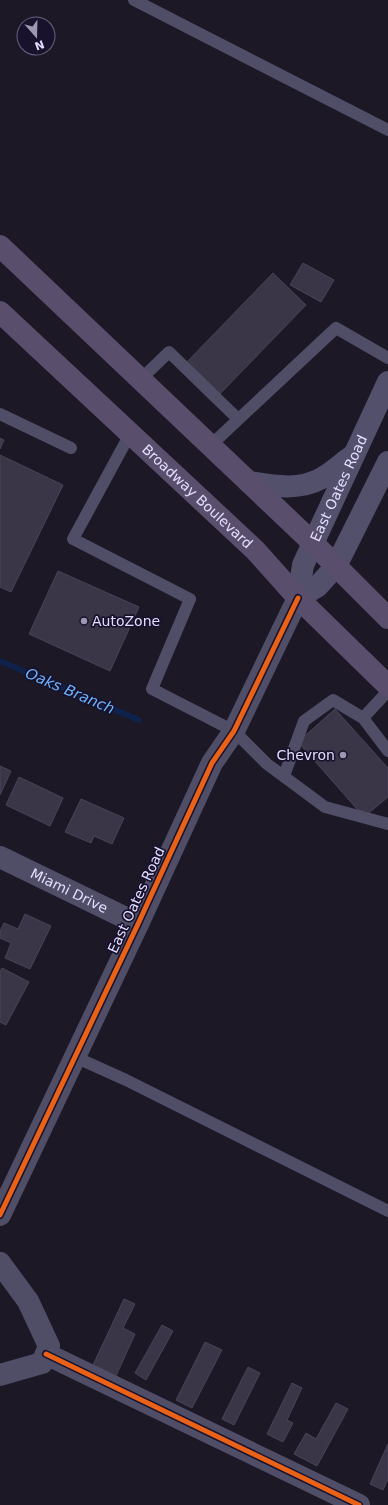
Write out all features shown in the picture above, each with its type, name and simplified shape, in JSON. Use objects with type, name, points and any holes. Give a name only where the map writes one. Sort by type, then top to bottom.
[{"type":"main road","points":[[0,246],[250,482],[388,618]]},
{"type":"main road","name":"Broadway Boulevard","points":[[0,312],[255,550],[298,598],[388,686]]},
{"type":"main road","name":"East Oates Road","points":[[298,598],[303,565],[388,382]]},
{"type":"main road","points":[[250,482],[288,487],[302,485],[322,478],[355,454]]},
{"type":"main road","points":[[298,598],[318,586],[336,566],[388,462]]},
{"type":"street","name":"East Oates Road","points":[[0,1215],[138,924],[212,763],[234,731],[298,598]]},
{"type":"street","name":"Miami Drive","points":[[0,856],[138,924]]},
{"type":"street","points":[[0,1263],[28,1300],[49,1346],[42,1363],[0,1375]]},
{"type":"street","points":[[46,1354],[359,1505]]},
{"type":"lane","points":[[134,0],[388,130]]},
{"type":"lane","points":[[210,445],[336,328],[388,358]]},
{"type":"lane","points":[[141,379],[169,352],[238,419]]},
{"type":"lane","points":[[0,414],[71,448]]},
{"type":"lane","points":[[130,434],[73,539],[190,599],[152,689],[234,731],[267,764],[325,807],[388,824]]},
{"type":"lane","points":[[363,718],[388,691]]},
{"type":"lane","points":[[284,776],[304,721],[333,700],[363,718],[388,751]]},
{"type":"lane","points":[[75,1057],[126,1080],[388,1211]]},
{"type":"building","points":[[303,263],[334,280],[321,302],[290,285]]},
{"type":"building","points":[[273,273],[306,305],[218,396],[185,364]]},
{"type":"building","points":[[0,438],[4,440],[0,449]]},
{"type":"building","points":[[0,455],[63,485],[11,592],[0,587]]},
{"type":"building","name":"AutoZone","points":[[58,571],[139,607],[110,671],[29,634]]},
{"type":"building","name":"Chevron","points":[[335,709],[388,768],[388,797],[364,817],[298,742]]},
{"type":"building","points":[[0,766],[11,771],[0,795]]},
{"type":"building","points":[[19,777],[63,798],[50,826],[6,805]]},
{"type":"building","points":[[81,799],[124,818],[112,844],[94,836],[91,843],[65,832]]},
{"type":"building","points":[[25,914],[51,926],[30,969],[5,958],[11,943],[0,938],[0,931],[4,923],[18,929]]},
{"type":"building","points":[[2,968],[29,982],[6,1025],[0,1022],[0,972]]},
{"type":"building","points":[[124,1299],[135,1304],[123,1328],[135,1334],[116,1376],[93,1365]]},
{"type":"building","points":[[162,1325],[173,1331],[146,1380],[135,1373]]},
{"type":"building","points":[[205,1342],[222,1350],[192,1408],[176,1400]]},
{"type":"building","points":[[248,1367],[260,1373],[234,1425],[222,1419]]},
{"type":"building","points":[[292,1383],[302,1388],[287,1420],[293,1423],[283,1442],[267,1434]]},
{"type":"building","points":[[336,1403],[348,1409],[317,1466],[294,1454],[306,1433],[316,1439]]},
{"type":"building","points":[[388,1444],[388,1479],[383,1490],[370,1484]]},
{"type":"waterway","name":"Oaks Branch","points":[[0,661],[139,720]]},
{"type":"cycle path","points":[[0,1215],[138,924],[212,763],[234,731],[298,598]]},
{"type":"cycle path","points":[[46,1354],[359,1505]]},
{"type":"place","name":"AutoZone","points":[[84,621]]},
{"type":"place","name":"Chevron","points":[[343,755]]}]
